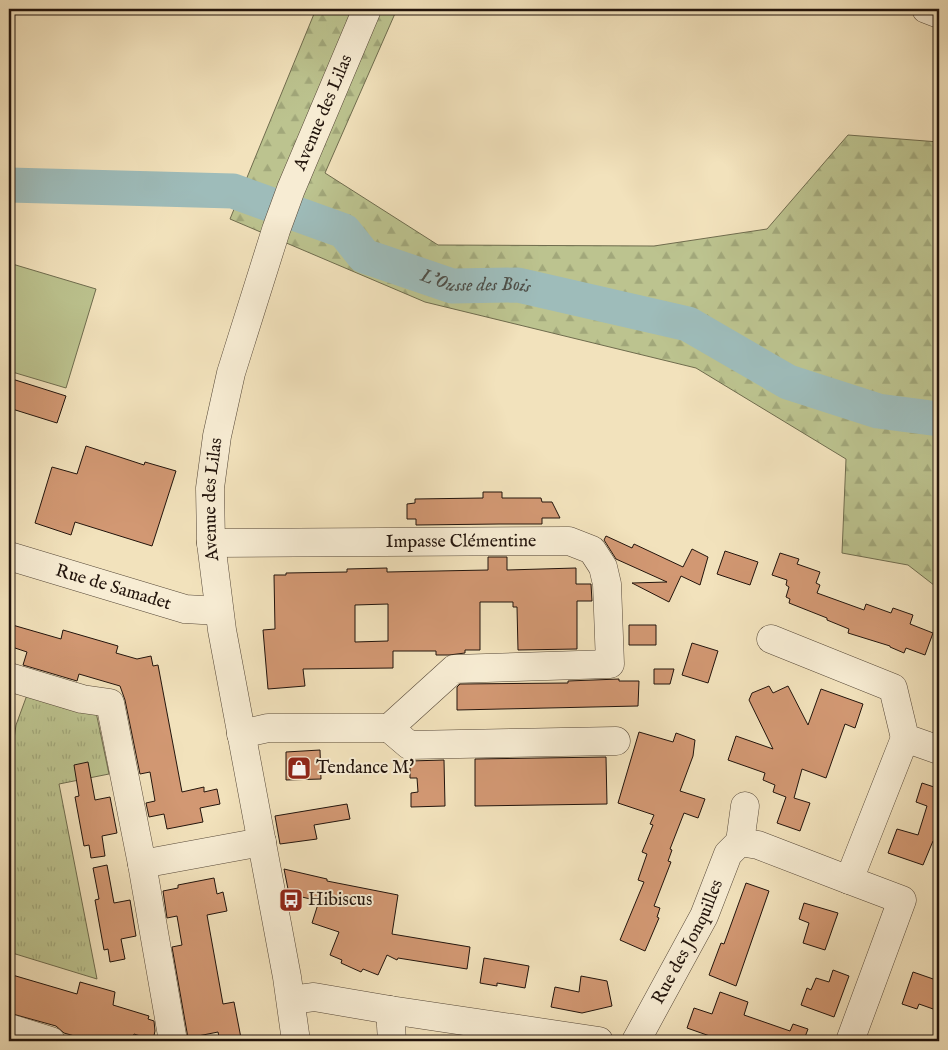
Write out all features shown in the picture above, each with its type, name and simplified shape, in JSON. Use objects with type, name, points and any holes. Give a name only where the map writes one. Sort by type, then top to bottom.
[{"type":"street","name":"Avenue des Lilas","points":[[296,1041],[291,1000],[219,610],[211,543],[210,488],[219,427],[231,373],[276,230],[291,189],[367,9]]},
{"type":"street","points":[[926,9],[939,14]]},
{"type":"street","name":"Impasse Clémentine","points":[[211,543],[569,541],[592,550],[604,567],[607,584],[610,664],[454,669],[389,728]]},
{"type":"street","name":"Rue de Samadet","points":[[9,556],[186,609],[219,610]]},
{"type":"street","points":[[771,639],[892,688],[905,738],[849,880]]},
{"type":"street","points":[[9,677],[82,699],[110,703],[142,864],[173,1041]]},
{"type":"street","points":[[242,734],[268,728],[389,728],[409,745],[616,741]]},
{"type":"street","points":[[905,738],[939,750]]},
{"type":"street","name":"Rue des Jonquilles","points":[[636,1041],[704,916],[728,854],[740,842],[745,806]]},
{"type":"street","points":[[142,864],[262,842]]},
{"type":"street","points":[[740,842],[758,845],[902,900],[850,1041]]},
{"type":"street","points":[[291,1000],[314,997],[600,1041]]},
{"type":"street","points":[[390,1010],[392,1041]]},
{"type":"street","points":[[9,1028],[51,1041]]},
{"type":"green space","points":[[316,9],[397,9],[325,173],[438,245],[654,246],[767,229],[848,135],[939,142],[939,589],[908,565],[842,553],[846,459],[696,368],[425,302],[230,219]]},
{"type":"green space","points":[[9,263],[96,289],[66,388],[9,371]]},
{"type":"green space","points":[[27,695],[96,712],[109,774],[59,784],[97,979],[9,952],[9,775],[16,725]]},
{"type":"building","points":[[9,378],[66,396],[57,423],[9,408]]},
{"type":"building","points":[[86,446],[144,465],[145,462],[176,471],[152,546],[75,522],[71,535],[35,523],[52,467],[77,474]]},
{"type":"building","points":[[483,492],[502,492],[502,498],[541,498],[542,502],[552,502],[560,518],[542,518],[542,524],[416,525],[416,519],[407,519],[407,504],[415,503],[415,499],[483,498]]},
{"type":"building","points":[[606,536],[632,548],[634,544],[683,567],[692,549],[708,557],[700,585],[681,576],[669,602],[632,583],[667,582],[616,559],[604,540]]},
{"type":"building","points":[[725,551],[758,562],[750,585],[717,574]]},
{"type":"building","points":[[780,553],[799,559],[797,564],[820,572],[816,583],[820,585],[817,593],[864,610],[866,604],[891,613],[893,608],[913,615],[910,624],[933,633],[925,655],[906,648],[904,653],[890,646],[848,633],[849,629],[789,603],[790,599],[786,597],[789,587],[786,585],[787,580],[772,575]]},
{"type":"building","points":[[488,557],[507,557],[507,570],[576,568],[576,584],[591,584],[592,601],[577,601],[577,649],[518,650],[517,607],[513,607],[513,602],[480,602],[480,650],[465,650],[465,653],[449,655],[436,655],[436,651],[393,651],[393,668],[303,669],[305,686],[268,689],[263,630],[275,629],[274,575],[286,575],[286,573],[347,572],[347,569],[387,568],[387,572],[488,570]],"holes":[[[388,604],[388,641],[355,642],[355,605]]]},
{"type":"building","points":[[9,624],[61,639],[63,630],[118,646],[116,653],[137,659],[151,656],[153,666],[158,665],[182,792],[204,787],[204,792],[217,789],[220,804],[200,808],[203,822],[167,829],[164,814],[149,817],[146,803],[155,801],[150,772],[140,774],[125,700],[120,686],[79,674],[77,681],[23,665],[27,652],[9,646]]},
{"type":"building","points":[[629,625],[656,625],[656,645],[629,645]]},
{"type":"building","points":[[692,643],[718,651],[708,683],[682,675]]},
{"type":"building","points":[[654,669],[674,669],[670,684],[654,684]]},
{"type":"building","points":[[619,679],[619,681],[639,681],[638,706],[457,710],[457,687],[460,684],[568,683],[568,681]]},
{"type":"building","points":[[769,686],[773,693],[788,686],[808,725],[821,689],[863,704],[855,728],[845,724],[826,778],[802,769],[794,798],[810,803],[800,831],[777,823],[786,797],[773,792],[775,785],[763,780],[765,773],[728,760],[736,736],[773,749],[749,700],[752,693]]},
{"type":"building","points":[[639,732],[673,742],[676,733],[695,740],[693,756],[680,791],[705,799],[698,818],[684,813],[670,849],[672,850],[668,861],[671,862],[654,906],[660,908],[657,917],[659,918],[645,951],[620,940],[644,882],[638,880],[647,854],[642,852],[653,825],[650,824],[654,815],[618,803]]},
{"type":"building","points":[[320,750],[321,779],[286,780],[286,752]]},
{"type":"building","points":[[606,757],[607,804],[475,806],[475,759]]},
{"type":"building","points":[[444,760],[445,806],[411,807],[411,793],[418,792],[417,778],[410,778],[410,761]]},
{"type":"building","points":[[88,762],[95,800],[110,797],[117,833],[102,836],[105,856],[91,858],[89,845],[84,846],[75,797],[79,796],[74,765]]},
{"type":"building","points":[[936,779],[939,780],[939,843],[933,841],[923,865],[888,853],[897,829],[918,835],[927,806],[916,802],[922,783],[934,787]]},
{"type":"building","points":[[347,804],[350,819],[314,825],[317,839],[280,844],[275,816]]},
{"type":"building","points":[[107,865],[114,903],[130,900],[136,936],[121,939],[125,959],[110,962],[108,949],[104,950],[95,900],[99,899],[93,868]]},
{"type":"building","points":[[284,869],[327,879],[327,881],[398,895],[392,934],[470,947],[467,969],[398,958],[397,960],[387,955],[378,975],[363,969],[361,972],[341,963],[342,960],[330,955],[339,932],[312,923],[319,901],[289,894]]},
{"type":"building","points":[[214,878],[217,894],[223,892],[227,911],[207,915],[223,1004],[234,1002],[241,1038],[225,1041],[220,1041],[218,1032],[188,1038],[172,947],[182,945],[177,916],[167,918],[163,891],[178,888],[178,885]]},
{"type":"building","points":[[746,883],[769,891],[736,986],[709,975],[721,943],[724,944]]},
{"type":"building","points":[[804,903],[838,913],[825,950],[803,943],[809,923],[799,919]]},
{"type":"building","points":[[484,958],[529,966],[525,988],[497,983],[497,986],[480,983]]},
{"type":"building","points":[[833,970],[849,976],[834,1017],[801,1005],[807,988],[811,990],[816,978],[829,982]]},
{"type":"building","points":[[913,972],[939,981],[939,1000],[936,1010],[919,1004],[917,1009],[902,1004]]},
{"type":"building","points":[[9,974],[77,994],[80,982],[115,992],[113,1005],[149,1016],[148,1019],[154,1021],[155,1031],[153,1040],[134,1034],[131,1041],[92,1041],[64,1033],[56,1026],[9,1013]]},
{"type":"building","points":[[581,976],[607,981],[612,1006],[582,1013],[551,1007],[555,987],[579,992]]},
{"type":"building","points":[[720,992],[748,1002],[744,1015],[790,1031],[793,1024],[808,1029],[805,1037],[811,1039],[811,1041],[724,1041],[687,1028],[694,1008],[712,1014]]},
{"type":"waterway","name":"L'Ousse des Bois","points":[[9,185],[233,191],[344,231],[364,256],[452,286],[518,285],[688,324],[788,382],[878,411],[939,419]]},
{"type":"place","name":"Tendance M'","points":[[299,768]]},
{"type":"place","name":"Hibiscus","points":[[291,900]]}]
